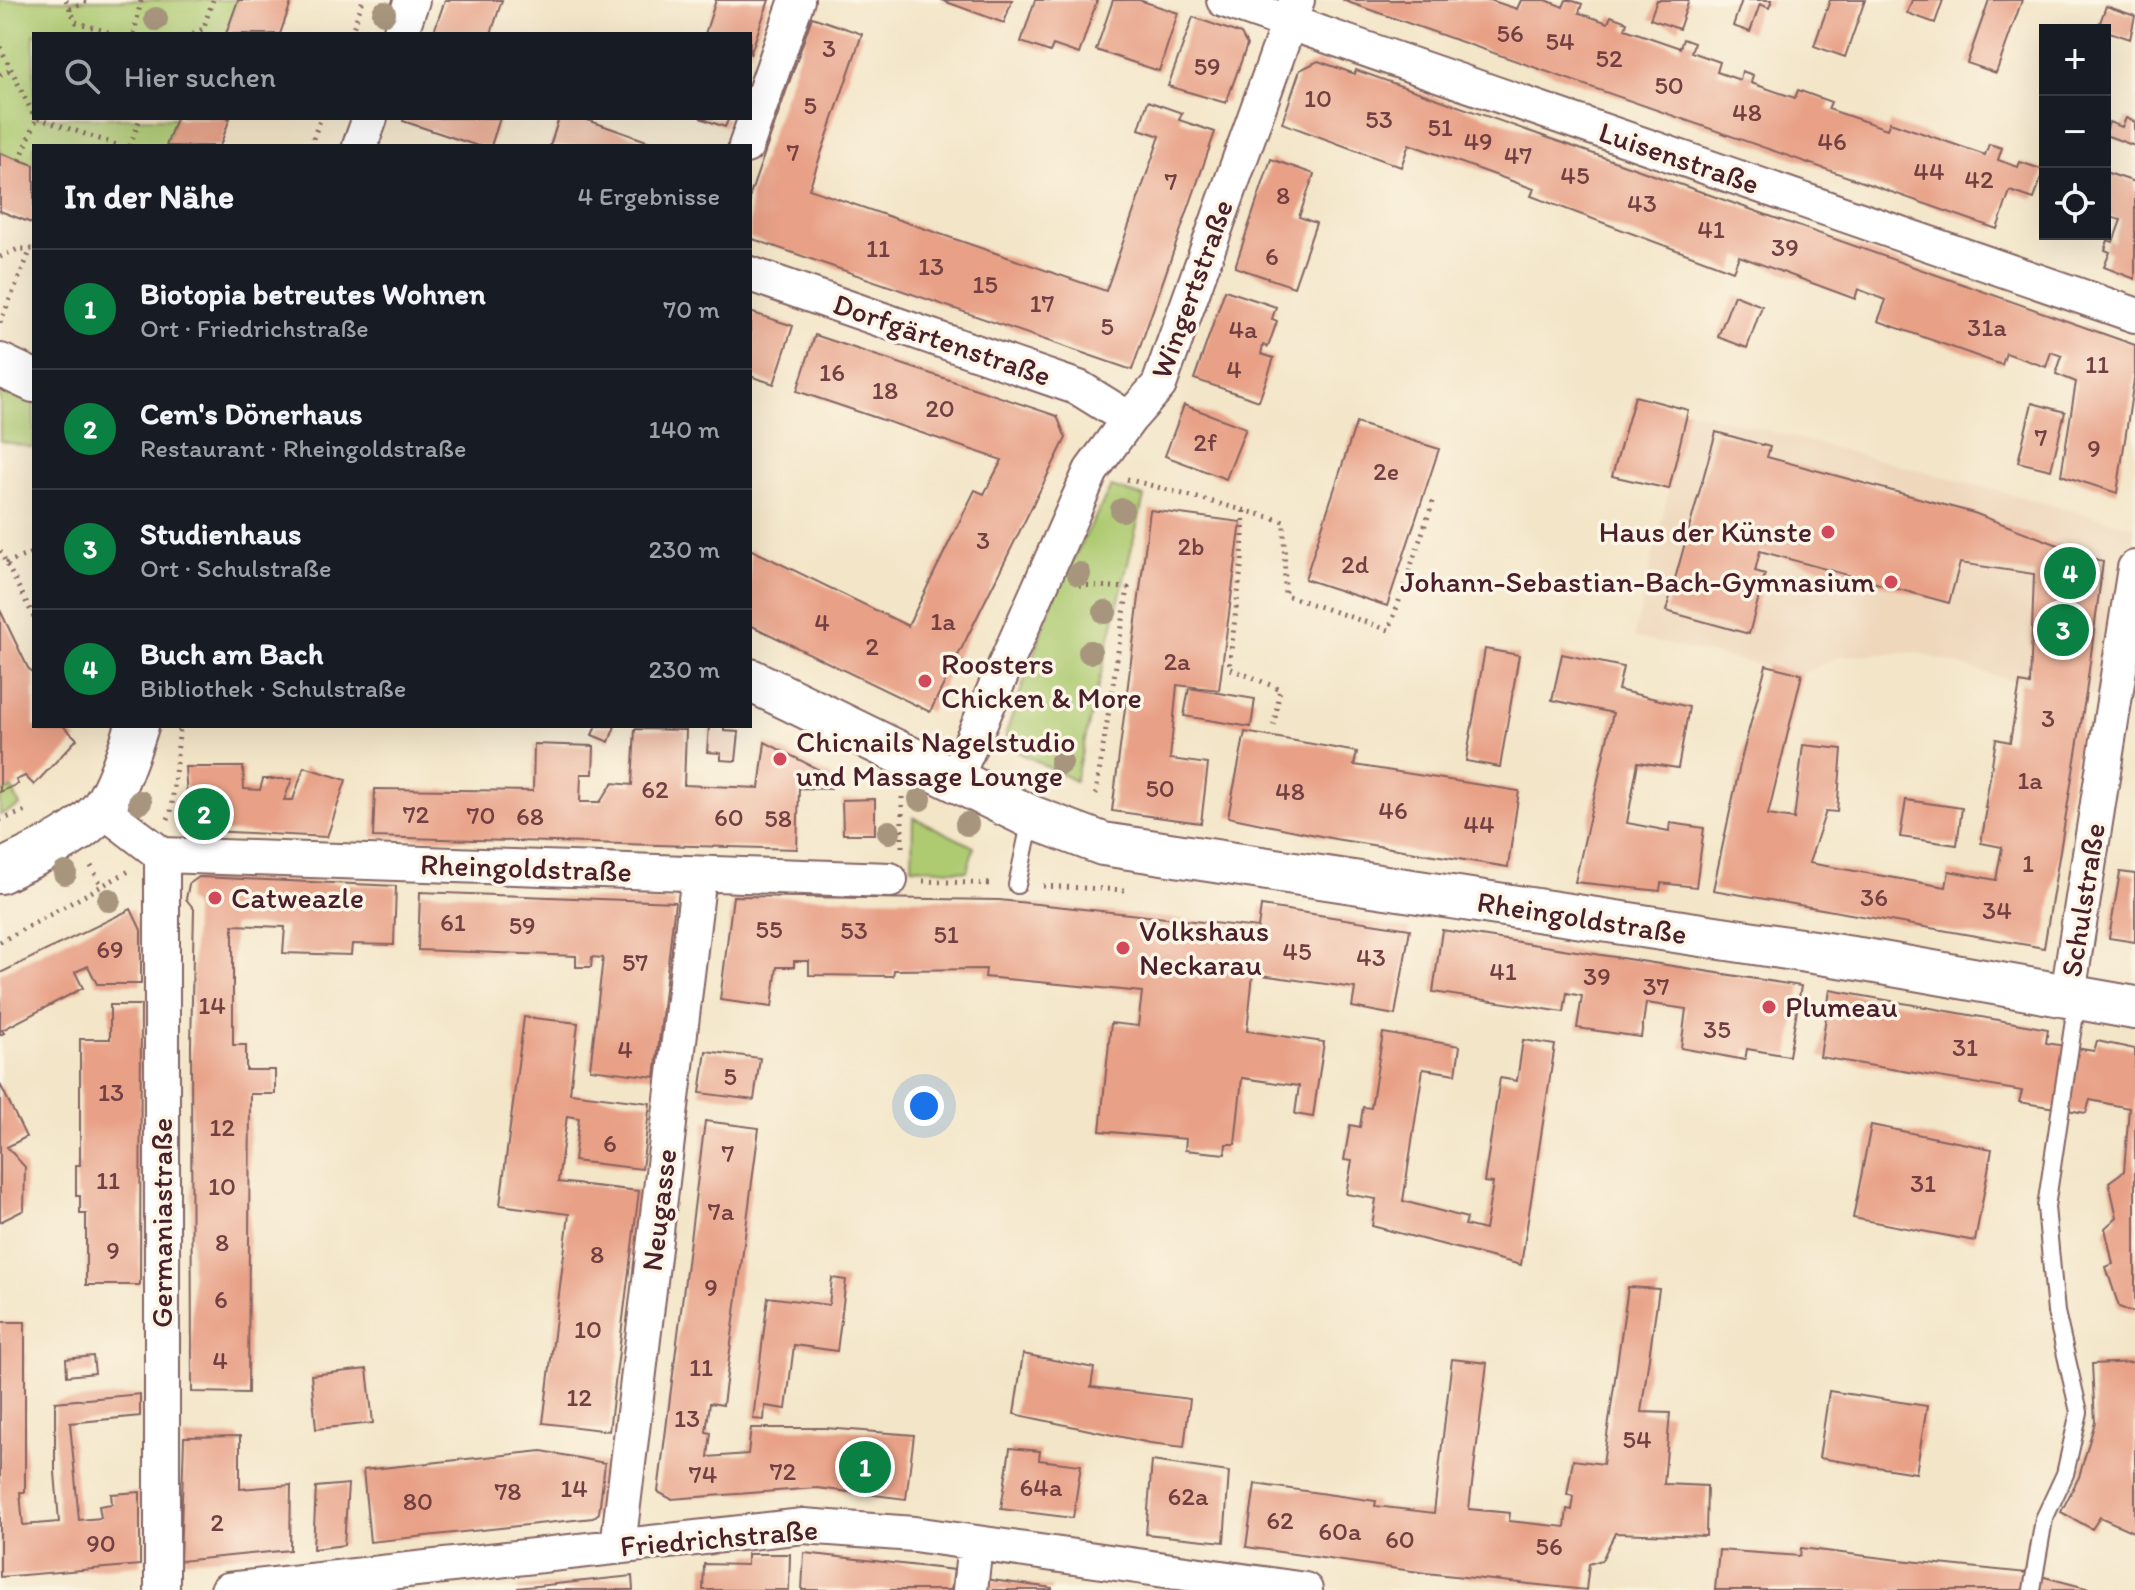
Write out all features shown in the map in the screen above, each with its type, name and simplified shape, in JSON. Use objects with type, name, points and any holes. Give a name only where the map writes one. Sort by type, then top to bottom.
[{"type":"street","points":[[401,32],[412,0]]},
{"type":"street","points":[[747,144],[797,0]]},
{"type":"street","name":"Luisenstraße","points":[[1224,0],[1293,11],[2135,315]]},
{"type":"street","name":"Wingertstraße","points":[[955,779],[1091,471],[1129,419],[1159,385],[1293,11]]},
{"type":"street","name":"Dorfgärtenstraße","points":[[752,275],[1079,388],[1129,419]]},
{"type":"street","points":[[0,365],[32,380]]},
{"type":"street","name":"Schulstraße","points":[[2073,995],[2135,568]]},
{"type":"street","name":"Rheingoldstraße","points":[[752,681],[1031,817],[1088,840],[1859,959],[2135,1008]]},
{"type":"street","points":[[0,872],[73,834],[102,809],[136,728]]},
{"type":"street","points":[[102,809],[162,855]]},
{"type":"street","name":"Rheingoldstraße","points":[[162,855],[896,880]]},
{"type":"street","name":"Germaniastraße","points":[[162,855],[162,1590]]},
{"type":"street","name":"Neugasse","points":[[618,1546],[699,875]]},
{"type":"street","name":"Friedrichstraße","points":[[228,1590],[803,1526],[914,1534],[1305,1590]]},
{"type":"street","points":[[970,1590],[975,1544]]},
{"type":"lane","points":[[1017,885],[1031,817]]},
{"type":"lane","points":[[2032,1590],[2044,1519],[2065,1474],[2079,1412],[2056,1312],[2046,1207],[2073,995]]},
{"type":"path","points":[[66,0],[76,22],[108,32]]},
{"type":"path","points":[[70,9],[91,0]]},
{"type":"path","points":[[134,32],[141,0]]},
{"type":"path","points":[[197,32],[203,29],[213,0]]},
{"type":"path","points":[[352,32],[363,0]]},
{"type":"path","points":[[0,47],[32,109]]},
{"type":"path","points":[[0,75],[11,69]]},
{"type":"path","points":[[20,160],[35,120]]},
{"type":"path","points":[[45,120],[114,144]]},
{"type":"path","points":[[131,144],[139,120]]},
{"type":"path","points":[[311,144],[320,120]]},
{"type":"path","points":[[0,257],[18,249],[32,249],[0,323]]},
{"type":"path","points":[[1091,471],[1284,521],[1285,595],[1389,630],[1434,499]]},
{"type":"path","points":[[1244,511],[1242,560],[1229,668],[1280,689],[1273,730]]},
{"type":"path","points":[[0,551],[32,613]]},
{"type":"path","points":[[6,563],[32,553]]},
{"type":"path","points":[[1041,583],[1128,588],[1088,840]]},
{"type":"path","points":[[901,753],[896,880],[1017,885]]},
{"type":"path","points":[[0,820],[42,806]]},
{"type":"shaded area","name":"Johann-Sebastian-Bach-Gymnasium","points":[[1688,410],[2135,527],[2135,703],[2020,683],[1916,652],[1840,656],[1802,674],[1634,637]]},
{"type":"green space","points":[[0,0],[238,0],[227,32],[32,32],[32,120],[175,120],[167,144],[32,144],[32,164],[0,153]]},
{"type":"green space","points":[[0,385],[32,402],[32,448],[0,441]]},
{"type":"green space","points":[[1111,487],[1144,497],[1075,781],[1010,748],[1006,733],[1055,594]]},
{"type":"green space","points":[[12,788],[20,806],[0,815],[0,794]]},
{"type":"green space","points":[[913,817],[974,847],[967,871],[912,867]]},
{"type":"building","points":[[238,0],[292,0],[281,32],[227,32]]},
{"type":"building","points":[[445,0],[502,0],[492,32],[434,32]]},
{"type":"building","points":[[716,0],[769,0],[752,49],[752,32],[706,32]]},
{"type":"building","points":[[941,0],[1012,0],[1004,23]]},
{"type":"building","points":[[1035,0],[1097,0],[1079,54],[1053,45],[1050,52],[1021,42]]},
{"type":"building","points":[[1113,0],[1139,0],[1178,13],[1159,71],[1096,50]]},
{"type":"building","points":[[1342,0],[1490,0],[1517,9],[1521,0],[1546,0],[1563,7],[1566,0],[1570,0],[1582,4],[1579,13],[1608,23],[1611,16],[1627,22],[1625,29],[1680,48],[1683,39],[1694,43],[1691,52],[1720,62],[1717,72],[1740,80],[1742,71],[1753,75],[1751,83],[1795,98],[1798,90],[1831,102],[1828,109],[1887,129],[1890,122],[1985,155],[1989,144],[2002,148],[1998,160],[2018,167],[2020,162],[2039,168],[2039,184],[2034,199],[2010,191],[1997,229]]},
{"type":"building","points":[[1657,0],[1689,0],[1679,29],[1650,19]]},
{"type":"building","points":[[1742,0],[1772,0],[1769,8],[1760,4],[1750,32],[1733,26]]},
{"type":"building","points":[[1830,0],[1865,0],[1845,57],[1814,46]]},
{"type":"building","points":[[1912,0],[1943,0],[1935,23],[1907,13]]},
{"type":"building","points":[[1989,0],[2022,0],[1996,73],[1967,63]]},
{"type":"building","points":[[2106,6],[2135,16],[2130,39],[2111,32],[2111,24],[2099,24]]},
{"type":"building","points":[[812,17],[862,34],[809,189],[1106,291],[1160,136],[1139,129],[1148,101],[1182,113],[1179,120],[1215,132],[1132,370],[752,239],[752,189]]},
{"type":"building","points":[[1193,17],[1241,34],[1247,45],[1226,103],[1168,86]]},
{"type":"building","points":[[1318,61],[1355,74],[1356,70],[2135,345],[2135,373],[2117,493],[2061,475],[2076,382],[2056,374],[2062,356],[2051,352],[2046,367],[2006,353],[2002,365],[1878,321],[1886,300],[1858,289],[1855,299],[1739,256],[1733,271],[1531,196],[1534,189],[1409,144],[1401,167],[1282,123],[1300,70]]},
{"type":"building","points":[[2126,118],[2135,122],[2135,146],[2111,137],[2111,123],[2122,127]]},
{"type":"building","points":[[175,120],[229,120],[221,144],[167,144]]},
{"type":"building","points":[[499,120],[492,144],[472,144],[403,121]]},
{"type":"building","points":[[558,120],[588,120],[655,144],[551,144]]},
{"type":"building","points":[[706,120],[728,120],[725,127]]},
{"type":"building","points":[[0,153],[32,164],[32,223],[0,211]]},
{"type":"building","points":[[1271,159],[1314,174],[1299,217],[1316,223],[1294,287],[1235,267]]},
{"type":"building","points":[[2111,174],[2135,182],[2135,279],[2104,267],[2110,252],[2105,250],[2108,240],[2113,242],[2121,220],[2111,217]]},
{"type":"building","points":[[1225,290],[1276,307],[1272,319],[1277,321],[1268,347],[1263,345],[1261,354],[1274,358],[1259,401],[1194,379]]},
{"type":"building","points":[[1734,295],[1762,306],[1747,348],[1718,337]]},
{"type":"building","points":[[752,313],[793,326],[774,384],[752,377]]},
{"type":"building","points":[[815,335],[1057,416],[1066,438],[930,712],[752,626],[752,550],[908,626],[975,490],[984,494],[1002,460],[797,391]]},
{"type":"building","points":[[1635,396],[1688,410],[1669,489],[1612,476]]},
{"type":"building","points":[[2032,403],[2065,412],[2051,470],[2018,462]]},
{"type":"building","points":[[1184,405],[1246,428],[1226,479],[1165,456]]},
{"type":"building","points":[[1356,423],[1439,449],[1387,606],[1305,579]]},
{"type":"building","points":[[1716,432],[1770,447],[1767,457],[1974,513],[2103,562],[2086,693],[2044,948],[1713,890],[1742,756],[1766,665],[1802,674],[1768,815],[1794,819],[1803,745],[1842,749],[1837,812],[1826,811],[1809,863],[1946,887],[1949,871],[1996,880],[2002,847],[1981,843],[1985,808],[1996,739],[2010,742],[2020,683],[2030,685],[2034,574],[1960,563],[1949,603],[1760,551],[1755,571],[1765,574],[1749,634],[1666,611]]},
{"type":"building","points":[[1150,510],[1241,522],[1219,690],[1177,685],[1170,759],[1208,764],[1201,823],[1112,811]]},
{"type":"building","points":[[0,610],[32,672],[32,728],[65,728],[77,739],[34,785],[25,776],[16,780],[18,784],[0,792]]},
{"type":"building","points":[[1485,649],[1519,655],[1500,767],[1466,761]]},
{"type":"building","points":[[1562,654],[1623,667],[1618,690],[1689,707],[1678,768],[1638,762],[1627,823],[1669,831],[1670,823],[1704,828],[1696,887],[1661,883],[1660,891],[1575,882],[1613,713],[1552,700]]},
{"type":"building","points":[[1189,688],[1255,699],[1251,727],[1184,716]]},
{"type":"building","points":[[595,728],[614,728],[609,742],[592,735]]},
{"type":"building","points":[[709,728],[739,732],[736,761],[721,760],[721,753],[707,752]]},
{"type":"building","points":[[635,729],[686,730],[684,785],[759,788],[765,742],[831,776],[831,789],[799,788],[797,849],[373,837],[375,789],[533,791],[534,744],[594,746],[593,774],[581,774],[580,802],[600,802],[613,783],[632,785]]},
{"type":"building","points":[[1245,732],[1357,752],[1354,765],[1519,791],[1508,867],[1335,839],[1228,817]]},
{"type":"building","points":[[185,767],[243,767],[244,789],[260,790],[263,779],[292,779],[284,800],[293,800],[304,767],[346,780],[327,837],[189,830]]},
{"type":"building","points":[[875,799],[875,834],[843,834],[842,800]]},
{"type":"building","points":[[1906,800],[1962,808],[1957,845],[1900,837]]},
{"type":"building","points":[[2120,872],[2135,874],[2135,942],[2109,938]]},
{"type":"building","points":[[199,877],[396,886],[394,945],[352,944],[351,955],[283,953],[285,927],[233,925],[233,1045],[246,1045],[246,1070],[275,1070],[275,1094],[250,1094],[248,1393],[192,1392],[191,1045],[194,909],[186,899],[189,884]]},
{"type":"building","points":[[420,892],[675,902],[655,1077],[590,1069],[603,958],[592,957],[591,967],[576,967],[576,956],[418,950]]},
{"type":"building","points":[[733,896],[999,900],[1258,928],[1261,906],[1410,929],[1395,1015],[1352,1007],[1355,988],[1253,974],[1247,1031],[1324,1042],[1313,1117],[1295,1114],[1299,1086],[1242,1078],[1235,1144],[1226,1144],[1225,1154],[1185,1150],[1186,1139],[1100,1131],[1111,1023],[1138,1026],[1142,992],[985,977],[986,969],[894,970],[893,976],[809,975],[809,961],[794,961],[794,967],[777,967],[772,1007],[720,1000]]},
{"type":"building","points":[[131,909],[141,930],[141,984],[97,984],[88,966],[75,972],[83,988],[2,1030],[4,1033],[0,1035],[0,973]]},
{"type":"building","points":[[1442,930],[1801,986],[1789,1056],[1747,1049],[1745,1060],[1681,1048],[1686,1009],[1646,1003],[1641,1037],[1577,1028],[1582,996],[1567,993],[1564,1012],[1433,992]]},
{"type":"building","points":[[1830,990],[2048,1029],[2046,1043],[2094,1051],[2097,1041],[2135,1049],[2135,1313],[2119,1307],[2106,1267],[2113,1264],[2105,1228],[2117,1217],[2109,1182],[2124,1171],[2129,1108],[2090,1100],[2086,1113],[2019,1102],[2022,1091],[1820,1057]]},
{"type":"building","points":[[110,1005],[141,1005],[140,1285],[86,1285],[86,1214],[80,1214],[80,1196],[76,1196],[76,1165],[80,1165],[80,1039],[110,1039]]},
{"type":"building","points":[[524,1017],[578,1023],[570,1093],[650,1103],[642,1169],[574,1161],[579,1118],[567,1116],[558,1182],[639,1191],[609,1431],[543,1423],[569,1214],[500,1205]]},
{"type":"building","points":[[1383,1033],[1460,1046],[1456,1074],[1423,1069],[1403,1201],[1467,1218],[1465,1225],[1485,1230],[1493,1183],[1484,1182],[1500,1078],[1517,1081],[1523,1040],[1555,1045],[1521,1265],[1372,1226],[1376,1199],[1346,1194],[1352,1161],[1344,1160],[1350,1125],[1360,1127],[1363,1107],[1371,1108]]},
{"type":"building","points":[[706,1051],[760,1058],[754,1100],[700,1093]]},
{"type":"building","points":[[0,1084],[26,1137],[7,1147],[25,1167],[24,1210],[0,1222]]},
{"type":"building","points":[[705,1121],[759,1128],[723,1405],[710,1403],[706,1432],[711,1433],[708,1457],[748,1454],[751,1428],[825,1428],[914,1435],[906,1499],[817,1488],[671,1499],[658,1492]]},
{"type":"building","points":[[1871,1125],[1992,1149],[1975,1241],[1853,1218]]},
{"type":"building","points":[[832,1278],[846,1280],[837,1351],[794,1345],[786,1409],[765,1406],[764,1420],[753,1419],[768,1297],[829,1305]]},
{"type":"building","points":[[1628,1287],[1659,1289],[1641,1412],[1670,1413],[1664,1484],[1707,1486],[1706,1536],[1615,1533],[1602,1560],[1589,1564],[1586,1590],[1426,1573],[1246,1547],[1255,1484],[1376,1501],[1375,1506],[1434,1513],[1452,1359],[1487,1363],[1469,1509],[1510,1513],[1509,1521],[1565,1527],[1567,1509],[1572,1510],[1574,1496],[1567,1495],[1573,1460],[1603,1464]]},
{"type":"building","points":[[0,1322],[25,1322],[25,1492],[20,1492],[23,1525],[59,1522],[55,1402],[140,1394],[140,1416],[70,1423],[79,1520],[101,1518],[99,1506],[112,1504],[111,1494],[140,1492],[140,1565],[0,1577]]},
{"type":"building","points":[[1023,1354],[1094,1368],[1091,1387],[1190,1399],[1184,1447],[1150,1443],[1014,1414]]},
{"type":"building","points":[[93,1356],[95,1373],[67,1376],[66,1359]]},
{"type":"building","points":[[2135,1362],[2135,1527],[2133,1532],[2100,1517],[2092,1529],[2061,1512],[2079,1477],[2095,1422],[2092,1364]]},
{"type":"building","points":[[367,1369],[373,1423],[316,1429],[311,1375]]},
{"type":"building","points":[[1829,1391],[1927,1406],[1916,1473],[1819,1458]]},
{"type":"building","points":[[240,1436],[240,1489],[291,1485],[290,1550],[180,1561],[184,1437]]},
{"type":"building","points":[[1010,1448],[1040,1451],[1039,1460],[1081,1465],[1073,1518],[1001,1509]]},
{"type":"building","points":[[542,1451],[605,1463],[599,1513],[593,1518],[370,1542],[363,1470]]},
{"type":"building","points":[[1152,1461],[1229,1472],[1224,1542],[1146,1534]]},
{"type":"building","points":[[348,1484],[344,1545],[313,1549],[316,1487]]},
{"type":"building","points":[[1801,1548],[2028,1573],[2023,1590],[1715,1590],[1719,1550],[1800,1556]]},
{"type":"building","points":[[804,1553],[954,1570],[951,1590],[802,1590]]},
{"type":"building","points":[[747,1554],[790,1554],[789,1590],[703,1590],[704,1564],[747,1565]]},
{"type":"building","points":[[2029,1573],[2090,1589],[2090,1590],[2025,1590]]},
{"type":"building","points":[[632,1576],[633,1590],[518,1590],[518,1588]]},
{"type":"building","points":[[984,1579],[1052,1588],[1052,1590],[983,1590]]},
{"type":"place","name":"Haus der Künste","points":[[1828,532]]},
{"type":"place","name":"Buch am Bach","points":[[2070,573]]},
{"type":"place","name":"Johann-Sebastian-Bach-Gymnasium","points":[[1891,582]]},
{"type":"place","name":"Studienhaus","points":[[2063,630]]},
{"type":"place","name":"Roosters Chicken & More","points":[[925,681]]},
{"type":"place","name":"Chicnails Nagelstudio und Massage Lounge","points":[[780,759]]},
{"type":"place","name":"Cem's Dönerhaus","points":[[204,814]]},
{"type":"place","name":"Catweazle","points":[[215,898]]},
{"type":"place","name":"Volkshaus Neckarau","points":[[1123,948]]},
{"type":"place","name":"Plumeau","points":[[1769,1007]]},
{"type":"place","name":"Biotopia betreutes Wohnen","points":[[865,1467]]}]
